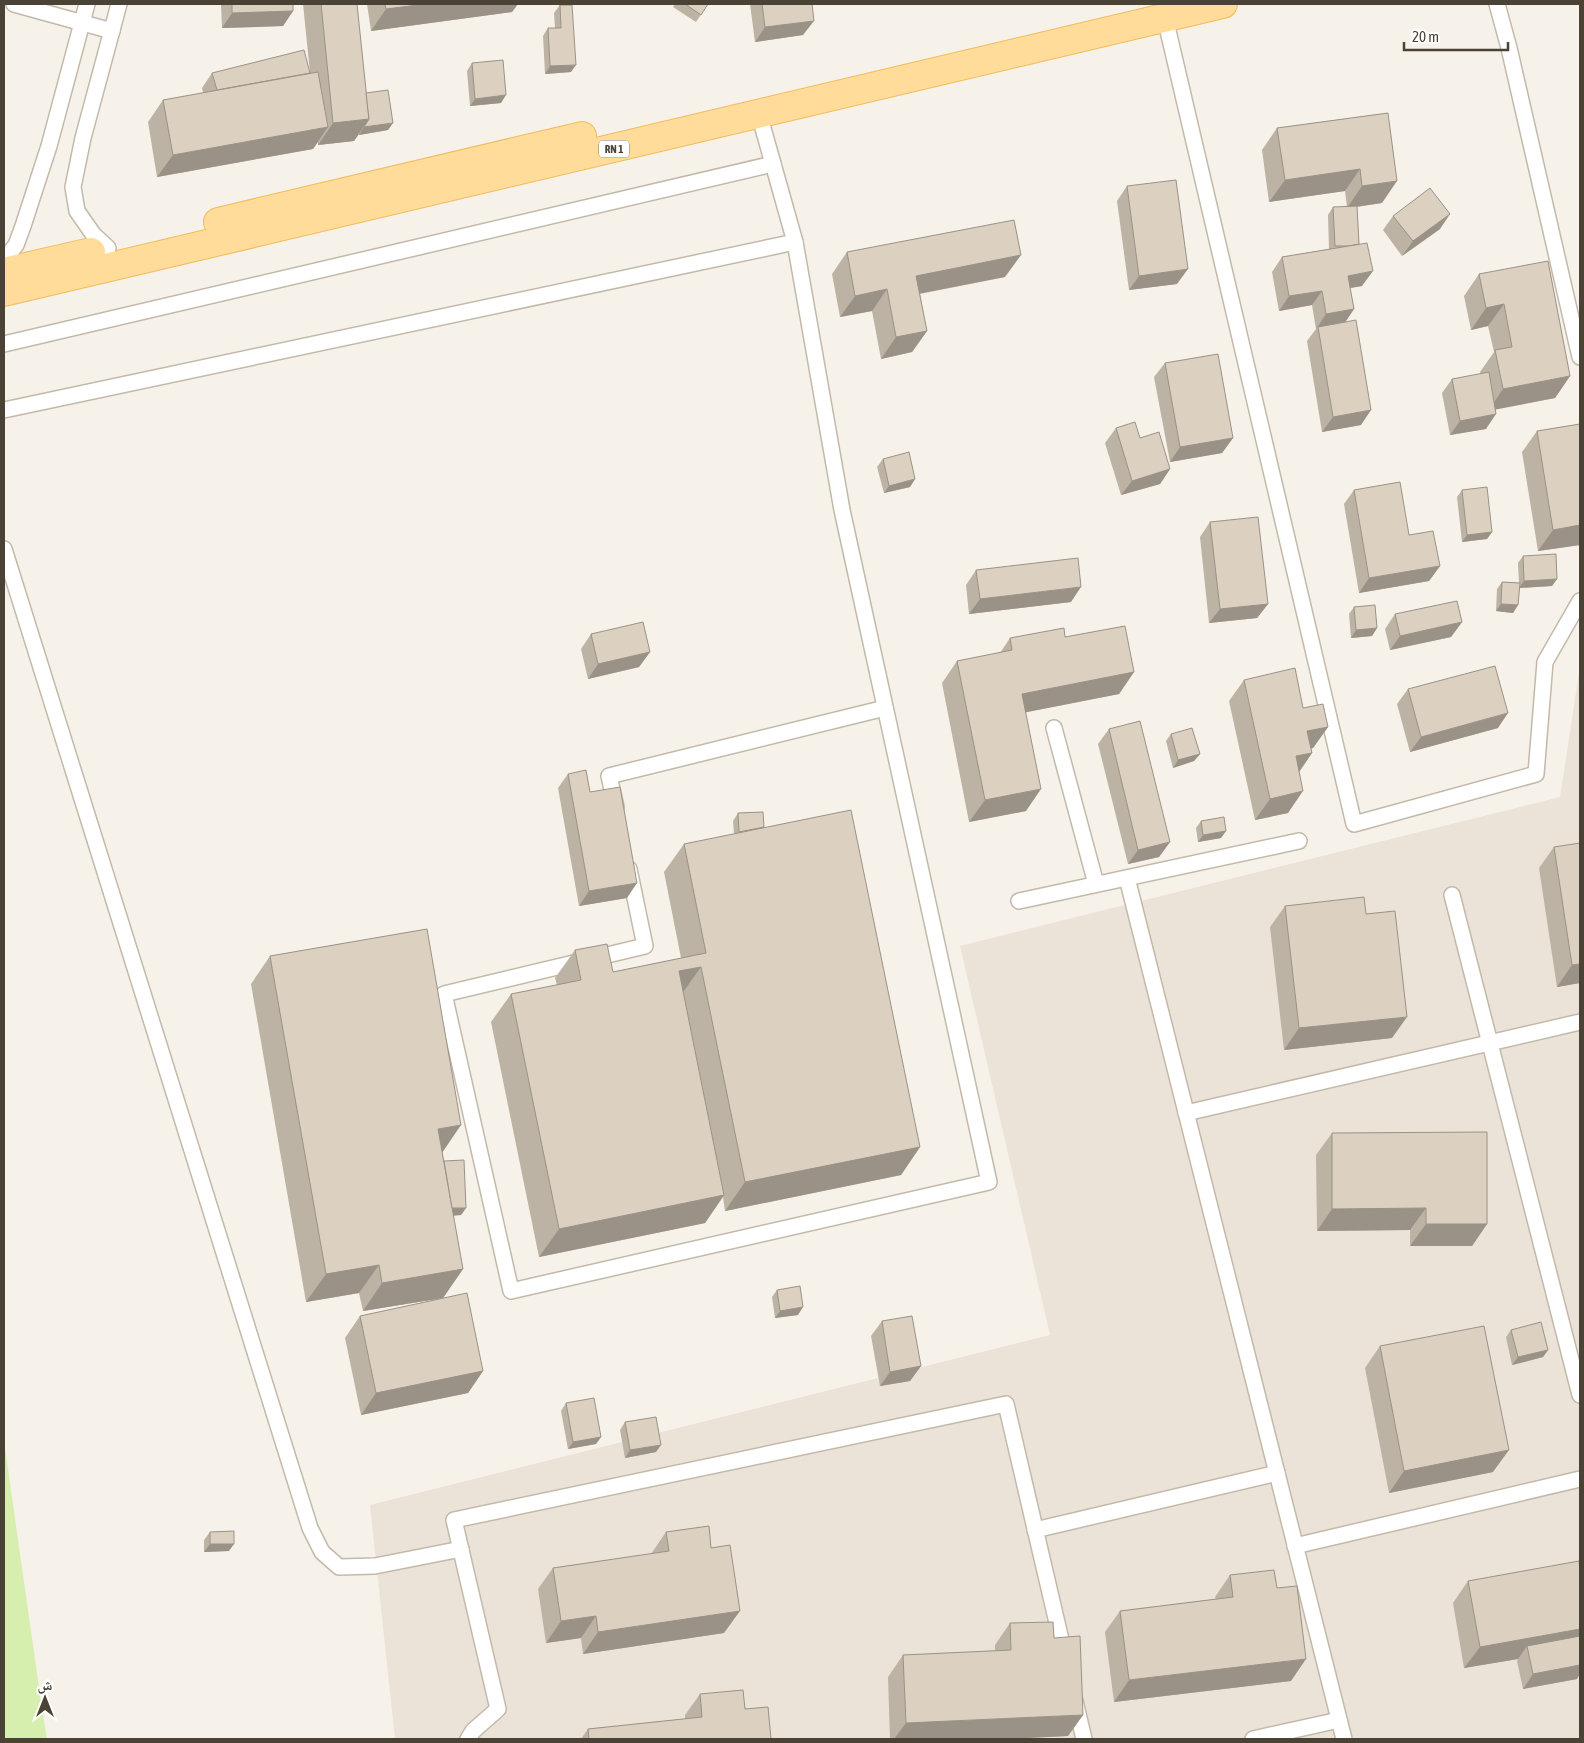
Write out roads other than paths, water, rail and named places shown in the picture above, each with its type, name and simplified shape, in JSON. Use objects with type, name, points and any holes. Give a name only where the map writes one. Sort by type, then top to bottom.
[{"type":"main road","name":"RN 1","points":[[4,272],[1154,11],[1223,4]]},
{"type":"main road","name":"RN 1","points":[[4,292],[759,114],[1154,11]]},
{"type":"lane","points":[[14,4],[112,31]]},
{"type":"lane","points":[[4,260],[16,245],[49,146],[87,4]]},
{"type":"lane","points":[[108,248],[93,234],[77,212],[73,188],[83,138],[119,4]]},
{"type":"lane","points":[[1497,4],[1509,48],[1580,357]]},
{"type":"lane","points":[[1154,11],[1354,824],[1536,774],[1545,662],[1580,601]]},
{"type":"lane","points":[[625,852],[645,946],[444,994],[511,1291],[989,1182],[842,510],[795,242],[759,114]]},
{"type":"lane","points":[[4,344],[773,164]]},
{"type":"lane","points":[[4,410],[795,242]]},
{"type":"lane","points":[[4,550],[310,1528],[322,1552],[338,1567],[376,1566],[461,1549]]},
{"type":"lane","points":[[619,823],[609,776],[885,708]]},
{"type":"lane","points":[[1054,728],[1096,884]]},
{"type":"lane","points":[[1019,901],[1299,841]]},
{"type":"lane","points":[[1127,878],[1344,1739]]},
{"type":"lane","points":[[1452,895],[1580,1395]]},
{"type":"lane","points":[[1186,1113],[1580,1022]]},
{"type":"lane","points":[[468,1739],[472,1731],[498,1709],[454,1520],[1006,1404],[1084,1739]]},
{"type":"lane","points":[[1035,1530],[1277,1473]]},
{"type":"lane","points":[[1295,1546],[1580,1479]]},
{"type":"lane","points":[[1253,1739],[1339,1720]]}]
